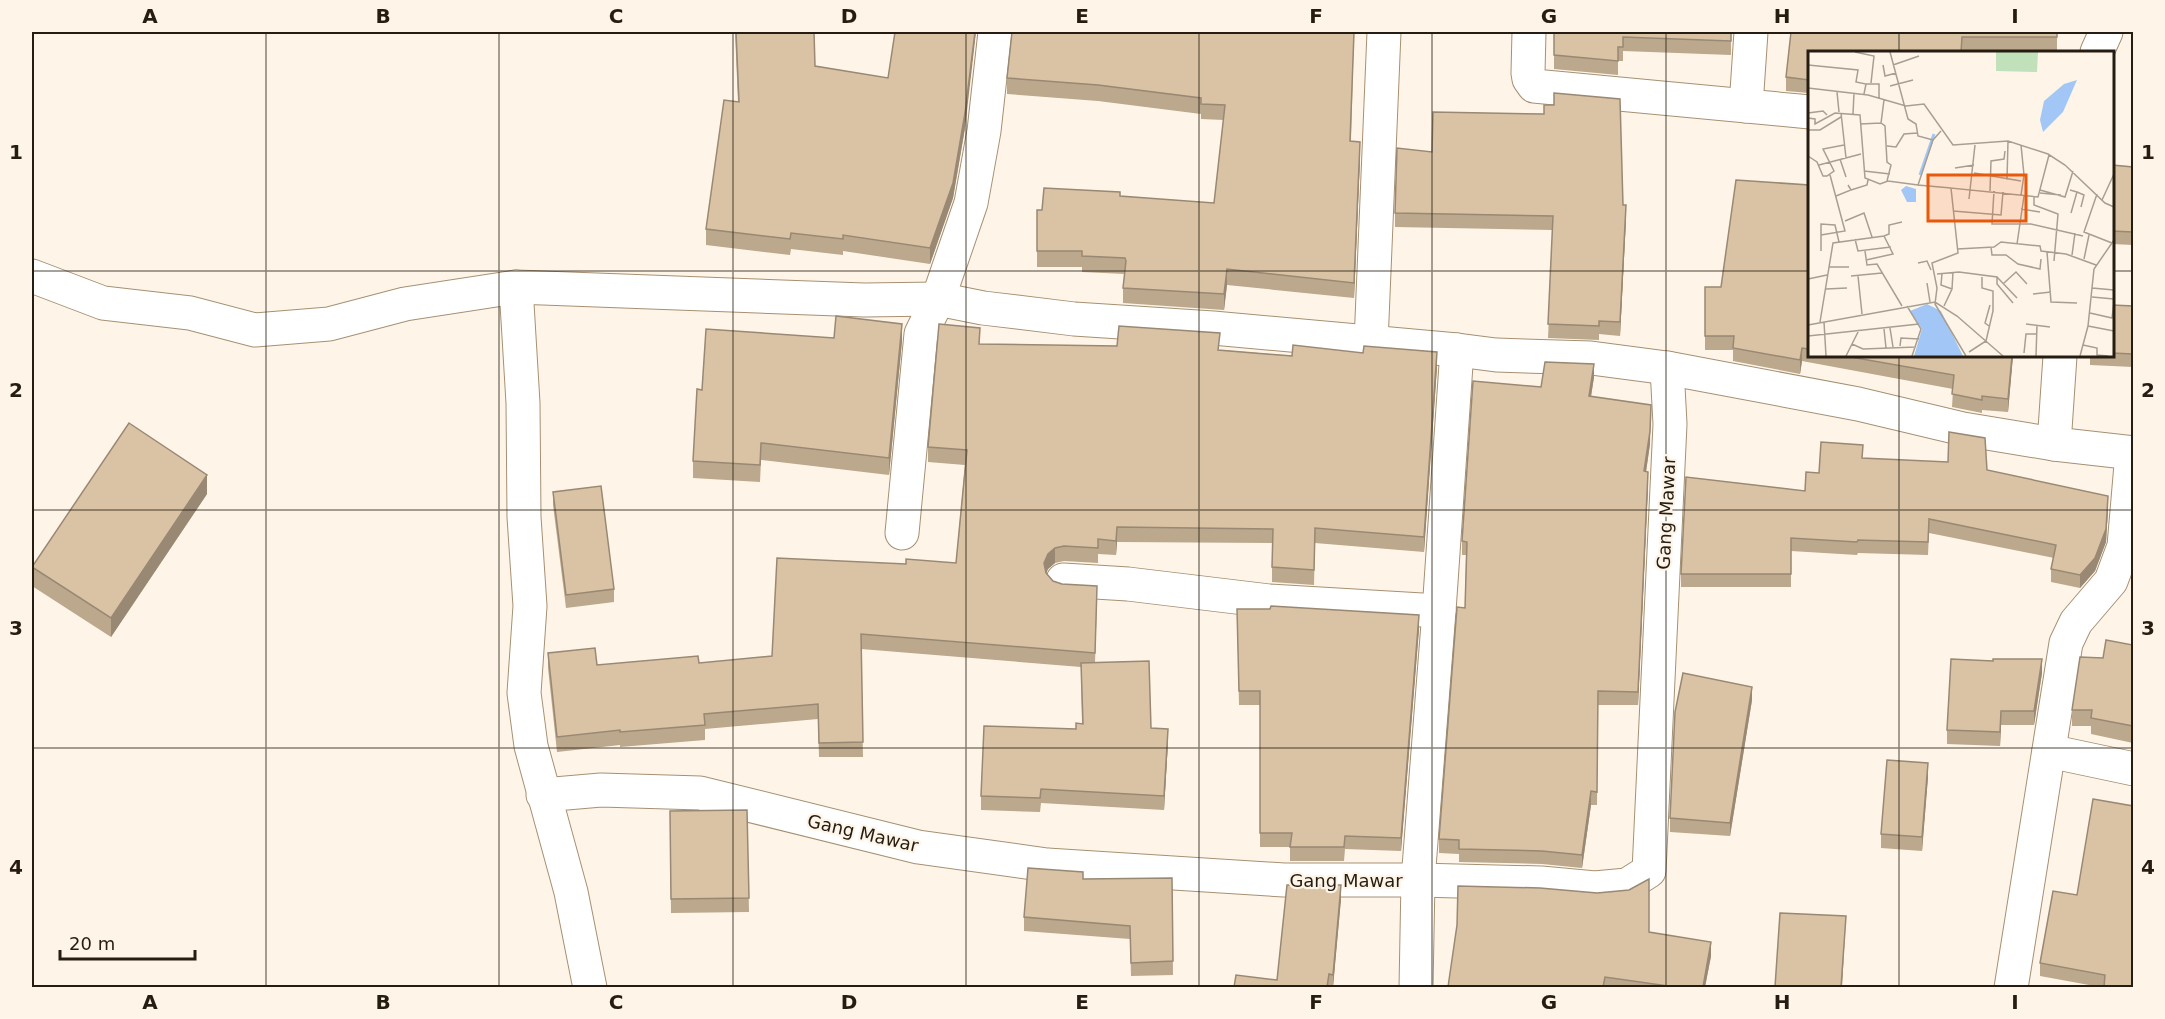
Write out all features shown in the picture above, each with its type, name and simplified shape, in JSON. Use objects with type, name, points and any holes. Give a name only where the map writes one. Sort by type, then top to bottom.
[{"type":"street","points":[[902,533],[921,334],[938,299],[971,203],[984,131],[994,32]]},
{"type":"street","points":[[1371,343],[1384,32]]},
{"type":"street","points":[[1529,32],[1528,73],[1534,86],[1808,112]]},
{"type":"street","points":[[1746,106],[1751,32]]},
{"type":"street","points":[[2097,51],[2106,32]]},
{"type":"street","points":[[32,276],[103,303],[190,313],[255,330],[329,324],[405,303],[516,287],[864,300],[938,299],[983,308],[1074,319],[1213,328],[1496,355],[1591,358],[1667,368],[1858,404],[1963,429],[2054,444],[2133,453],[2124,546],[2111,581],[2076,622],[2066,643],[2011,987]]},
{"type":"street","points":[[516,287],[523,403],[524,517],[530,606],[525,693],[531,746],[571,892],[591,987]]},
{"type":"street","points":[[1416,987],[1418,880],[1457,350]]},
{"type":"street","points":[[2054,444],[2061,357]]},
{"type":"street","name":"Gang Mawar","points":[[543,795],[601,790],[700,793],[918,847],[1047,865],[1284,880],[1541,883],[1595,888],[1627,885],[1649,871],[1670,423],[1667,368]]},
{"type":"street","points":[[1064,580],[1128,584],[1269,601],[1439,610]]},
{"type":"street","points":[[2049,752],[2133,769]]},
{"type":"building","points":[[736,32],[814,32],[815,66],[888,78],[895,32],[975,32],[953,183],[930,248],[843,235],[843,239],[791,233],[790,239],[706,229],[724,100],[739,102]]},
{"type":"building","points":[[1012,32],[1354,32],[1350,141],[1360,142],[1354,283],[1227,269],[1224,294],[1123,288],[1125,258],[1082,256],[1082,251],[1037,251],[1037,210],[1042,210],[1044,188],[1120,192],[1120,196],[1214,203],[1225,105],[1201,104],[1201,98],[1098,85],[1007,78]]},
{"type":"building","points":[[1554,32],[1731,32],[1731,41],[1623,37],[1623,47],[1618,47],[1618,61],[1554,55]]},
{"type":"building","points":[[1791,32],[2057,32],[2057,37],[1962,37],[1961,51],[1808,51],[1808,80],[1786,77]]},
{"type":"building","points":[[1554,93],[1620,99],[1623,205],[1626,205],[1620,322],[1599,321],[1599,326],[1548,324],[1553,216],[1395,213],[1397,148],[1432,152],[1433,112],[1544,114],[1544,105],[1554,105]]},
{"type":"building","points":[[2114,165],[2133,167],[2133,232],[2114,231]]},
{"type":"building","points":[[1736,180],[1808,185],[1808,349],[1802,348],[1800,360],[1733,348],[1734,336],[1705,336],[1705,287],[1721,287]]},
{"type":"building","points":[[2114,305],[2133,306],[2133,354],[2114,353]]},
{"type":"building","points":[[836,316],[902,324],[889,458],[761,443],[760,465],[693,461],[697,389],[702,390],[706,329],[834,338]]},
{"type":"building","points":[[939,324],[980,328],[979,344],[1117,346],[1119,326],[1220,333],[1218,350],[1292,356],[1293,345],[1363,353],[1364,346],[1437,352],[1424,537],[1315,528],[1314,570],[1272,567],[1273,529],[1117,527],[1116,541],[1098,539],[1098,548],[1064,546],[1055,548],[1048,554],[1044,563],[1046,573],[1053,581],[1062,584],[1097,586],[1095,653],[861,634],[863,742],[819,743],[818,704],[704,714],[705,725],[620,732],[620,730],[557,737],[548,653],[595,648],[597,665],[698,656],[699,663],[772,656],[777,558],[906,564],[906,559],[956,563],[967,450],[928,447]]},
{"type":"building","points":[[1851,357],[2012,357],[2008,399],[1982,396],[1982,400],[1952,394],[1954,375]]},
{"type":"building","points":[[1545,362],[1594,364],[1589,396],[1651,405],[1644,471],[1648,472],[1638,692],[1598,691],[1597,792],[1591,791],[1582,855],[1542,851],[1459,849],[1459,840],[1439,839],[1457,607],[1465,608],[1467,542],[1462,541],[1473,381],[1541,387]]},
{"type":"building","points":[[129,423],[207,475],[111,618],[32,567]]},
{"type":"building","points":[[1949,432],[1985,438],[1987,470],[2108,496],[2106,529],[2095,558],[2080,575],[2051,569],[2056,545],[1929,519],[1928,542],[1858,540],[1857,542],[1791,538],[1791,574],[1681,574],[1686,477],[1805,491],[1806,472],[1819,473],[1821,442],[1863,445],[1862,458],[1948,462]]},
{"type":"building","points":[[601,486],[614,589],[566,595],[553,492]]},
{"type":"building","points":[[1271,606],[1419,615],[1401,838],[1345,836],[1344,847],[1290,847],[1292,833],[1260,833],[1260,691],[1239,691],[1237,609],[1270,609]]},
{"type":"building","points":[[2106,640],[2133,645],[2133,726],[2091,718],[2092,710],[2072,710],[2080,657],[2103,658]]},
{"type":"building","points":[[1951,659],[1993,661],[1993,659],[2042,659],[2034,711],[2001,711],[2000,732],[1947,730]]},
{"type":"building","points":[[1149,661],[1151,728],[1168,729],[1164,796],[1041,789],[1040,798],[981,796],[984,726],[1076,729],[1076,723],[1083,724],[1081,663]]},
{"type":"building","points":[[1683,673],[1752,687],[1730,823],[1670,818],[1675,712]]},
{"type":"building","points":[[1887,760],[1928,763],[1922,837],[1881,834]]},
{"type":"building","points":[[2093,799],[2133,806],[2133,987],[2104,987],[2105,975],[2040,963],[2053,891],[2077,895]]},
{"type":"building","points":[[747,810],[749,898],[671,899],[670,811]]},
{"type":"building","points":[[1028,868],[1083,872],[1083,879],[1172,878],[1173,961],[1131,963],[1130,926],[1024,917]]},
{"type":"building","points":[[1649,879],[1649,932],[1711,942],[1703,987],[1675,987],[1605,977],[1603,987],[1448,987],[1457,925],[1458,886],[1540,888],[1597,893],[1629,890]]},
{"type":"building","points":[[1287,885],[1341,885],[1333,975],[1329,974],[1327,987],[1234,987],[1236,975],[1277,980]]},
{"type":"building","points":[[1780,913],[1846,916],[1841,987],[1775,987]]}]
